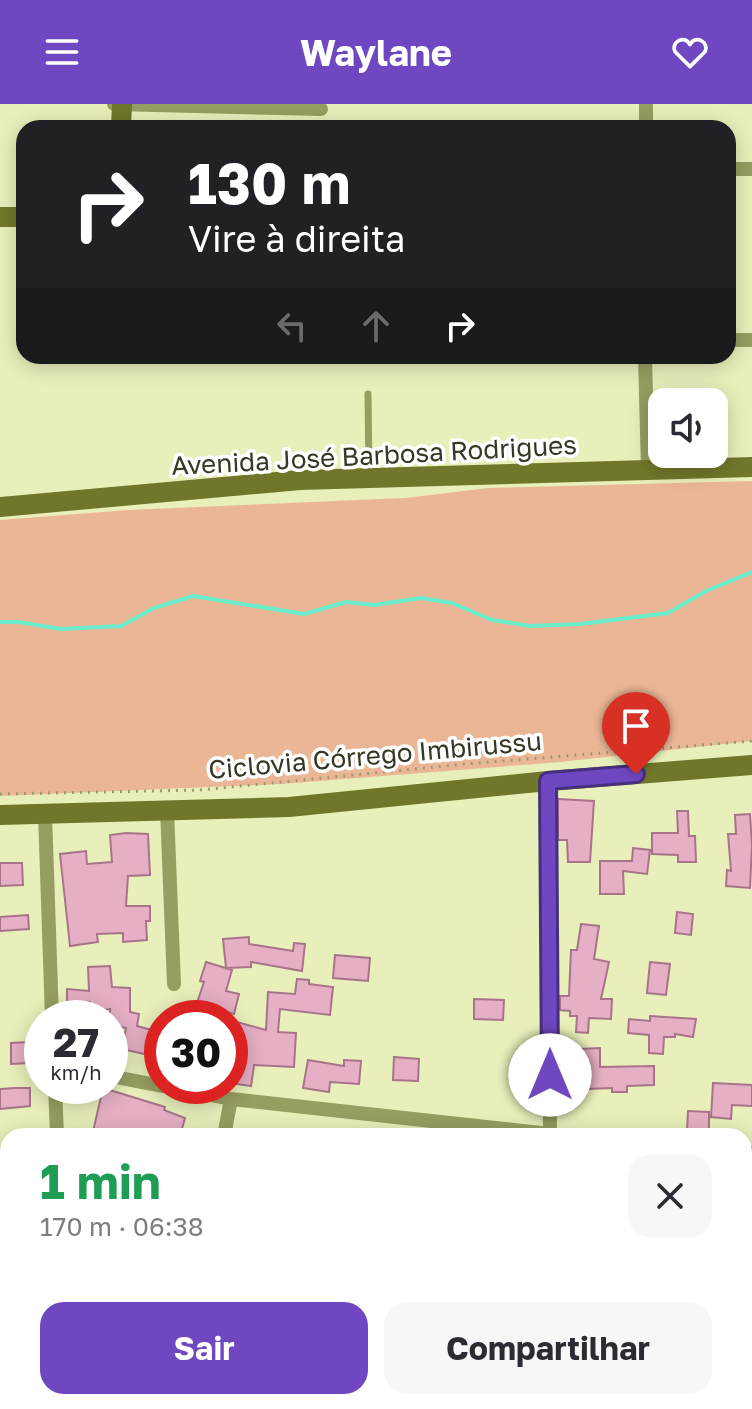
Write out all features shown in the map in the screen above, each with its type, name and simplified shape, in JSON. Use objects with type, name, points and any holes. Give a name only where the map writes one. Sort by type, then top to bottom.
[{"type":"main road","name":"Avenida José Barbosa Rodrigues","points":[[0,507],[300,480],[752,467]]},
{"type":"main road","points":[[0,815],[289,807],[548,781],[752,765]]},
{"type":"street","points":[[114,104],[321,109]]},
{"type":"street","points":[[645,364],[648,470]]},
{"type":"street","points":[[548,781],[550,1128]]},
{"type":"street","points":[[167,810],[174,984]]},
{"type":"street","points":[[45,814],[51,1000]]},
{"type":"street","points":[[248,1101],[488,1128]]},
{"type":"street","points":[[56,1104],[57,1128]]},
{"type":"street","points":[[226,1128],[230,1104]]},
{"type":"lane","points":[[368,394],[369,478]]},
{"type":"path","name":"Ciclovia Córrego Imbirussu","points":[[0,794],[200,790],[465,764],[752,741]]},
{"type":"shaded area","points":[[752,481],[752,741],[560,762],[281,784],[0,796],[0,520],[129,510],[405,498],[488,488]]},
{"type":"building","points":[[558,799],[594,801],[590,862],[568,862],[567,840],[558,840]]},
{"type":"building","points":[[677,811],[688,811],[689,836],[695,836],[696,862],[678,862],[678,855],[652,854],[652,833],[678,833]]},
{"type":"building","points":[[750,814],[750,888],[726,886],[727,870],[731,871],[728,834],[736,834],[735,815]]},
{"type":"building","points":[[148,834],[150,875],[128,876],[126,906],[150,906],[150,921],[146,921],[147,940],[123,942],[123,933],[97,934],[98,942],[70,946],[60,854],[86,851],[87,864],[112,862],[110,835]]},
{"type":"building","points":[[633,848],[650,850],[647,874],[623,871],[624,894],[600,894],[600,861],[632,861]]},
{"type":"building","points":[[0,863],[22,863],[23,885],[0,886]]},
{"type":"building","points":[[677,912],[693,914],[691,935],[675,933]]},
{"type":"building","points":[[28,915],[29,929],[0,931],[0,917]]},
{"type":"building","points":[[581,924],[599,926],[594,959],[609,962],[601,999],[612,999],[611,1019],[589,1018],[588,1033],[576,1032],[577,1016],[560,1010],[560,996],[569,996],[571,950],[577,950]]},
{"type":"building","points":[[249,937],[249,944],[293,951],[294,943],[305,944],[302,971],[251,962],[251,967],[226,968],[223,939]]},
{"type":"building","points":[[335,955],[370,958],[368,981],[333,978]]},
{"type":"building","points":[[206,962],[232,970],[226,991],[239,994],[238,1000],[198,1000],[204,982],[200,981]]},
{"type":"building","points":[[650,962],[670,964],[666,995],[647,993]]},
{"type":"building","points":[[110,966],[112,987],[130,988],[130,1012],[139,1014],[137,1026],[144,1028],[144,1054],[128,1050],[128,1000],[67,1000],[67,989],[89,991],[88,967]]},
{"type":"building","points":[[297,979],[333,987],[330,1015],[280,1009],[278,1032],[296,1033],[294,1067],[254,1065],[251,1086],[248,1086],[248,1025],[266,1030],[268,992],[295,994]]},
{"type":"building","points":[[474,999],[504,1000],[503,1020],[474,1019]]},
{"type":"building","points":[[650,1016],[696,1019],[693,1037],[675,1034],[675,1037],[664,1037],[663,1054],[649,1053],[649,1035],[628,1033],[629,1019],[650,1021]]},
{"type":"building","points":[[24,1042],[24,1063],[11,1064],[11,1043]]},
{"type":"building","points":[[600,1048],[600,1067],[654,1066],[654,1085],[627,1086],[627,1092],[612,1092],[612,1088],[560,1090],[560,1074],[579,1074],[580,1049]]},
{"type":"building","points":[[394,1057],[419,1059],[418,1081],[393,1080]]},
{"type":"building","points":[[308,1060],[344,1066],[344,1060],[361,1061],[359,1084],[330,1082],[329,1092],[303,1088]]},
{"type":"building","points":[[713,1083],[752,1085],[752,1106],[732,1105],[731,1119],[711,1117]]},
{"type":"building","points":[[24,1088],[24,1104],[30,1106],[0,1109],[0,1089]]},
{"type":"building","points":[[128,1096],[144,1101],[144,1104],[165,1107],[164,1110],[185,1118],[182,1128],[94,1128],[99,1104],[128,1104]]},
{"type":"building","points":[[688,1111],[709,1112],[709,1128],[687,1128]]},
{"type":"waterway","points":[[0,622],[61,629],[121,626],[154,608],[193,596],[304,614],[346,602],[374,605],[421,598],[452,603],[492,620],[530,626],[580,624],[668,613],[706,591],[752,572]]},
{"type":"route","points":[[550,1075],[548,781],[636,774]]}]
